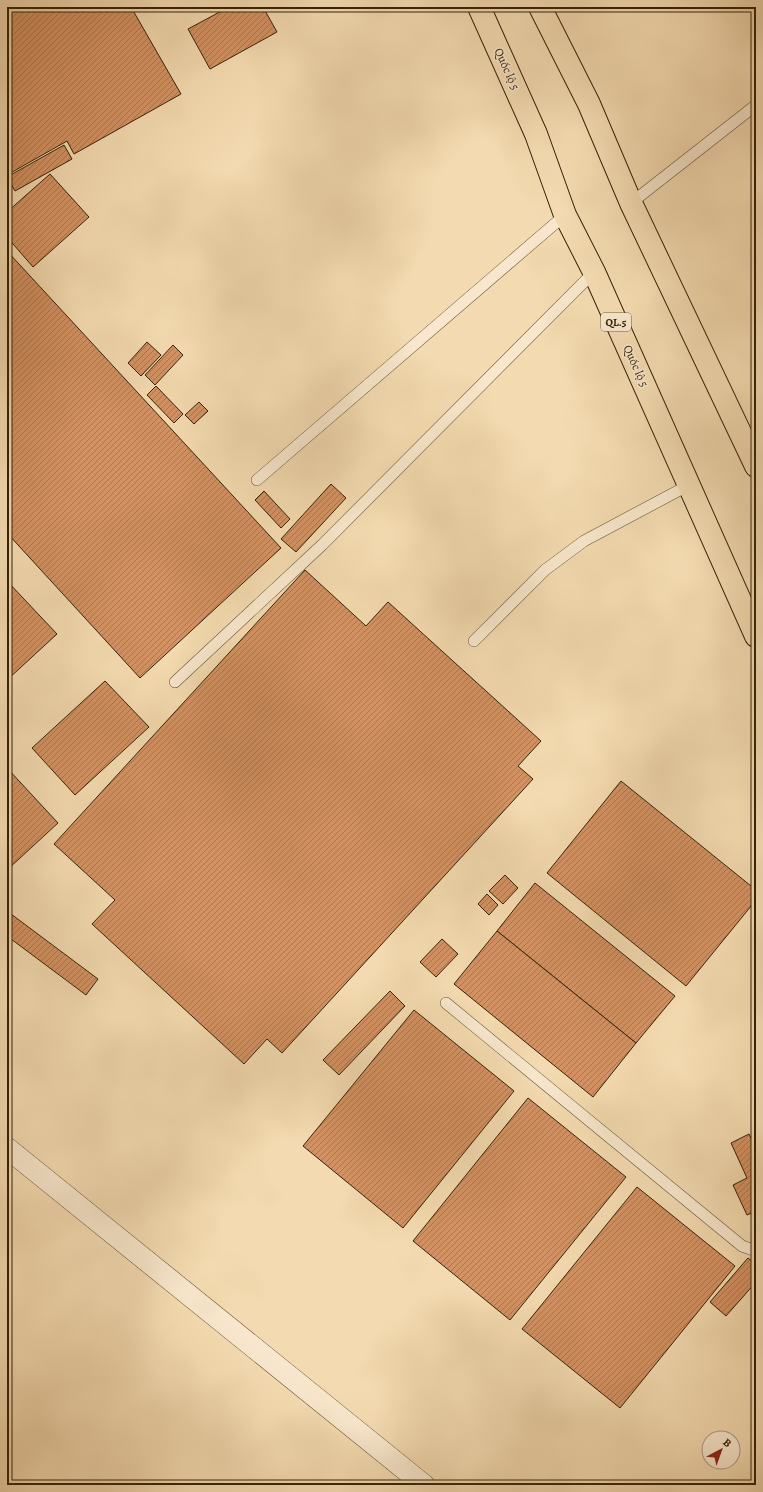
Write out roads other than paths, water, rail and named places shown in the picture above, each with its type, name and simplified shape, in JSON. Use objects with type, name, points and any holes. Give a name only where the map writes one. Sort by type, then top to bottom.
[{"type":"highway","name":"Quốc lộ 5","points":[[479,7],[536,134],[565,215],[594,272],[756,636]]},
{"type":"highway","points":[[540,7],[589,104],[630,203],[756,466]]},
{"type":"street","points":[[7,1148],[424,1485]]},
{"type":"lane","points":[[630,203],[756,105]]},
{"type":"lane","points":[[257,480],[565,215]]},
{"type":"lane","points":[[175,682],[322,545],[594,272]]},
{"type":"lane","points":[[474,641],[544,570],[584,541],[689,485]]},
{"type":"lane","points":[[446,1003],[742,1246],[756,1251]]}]
